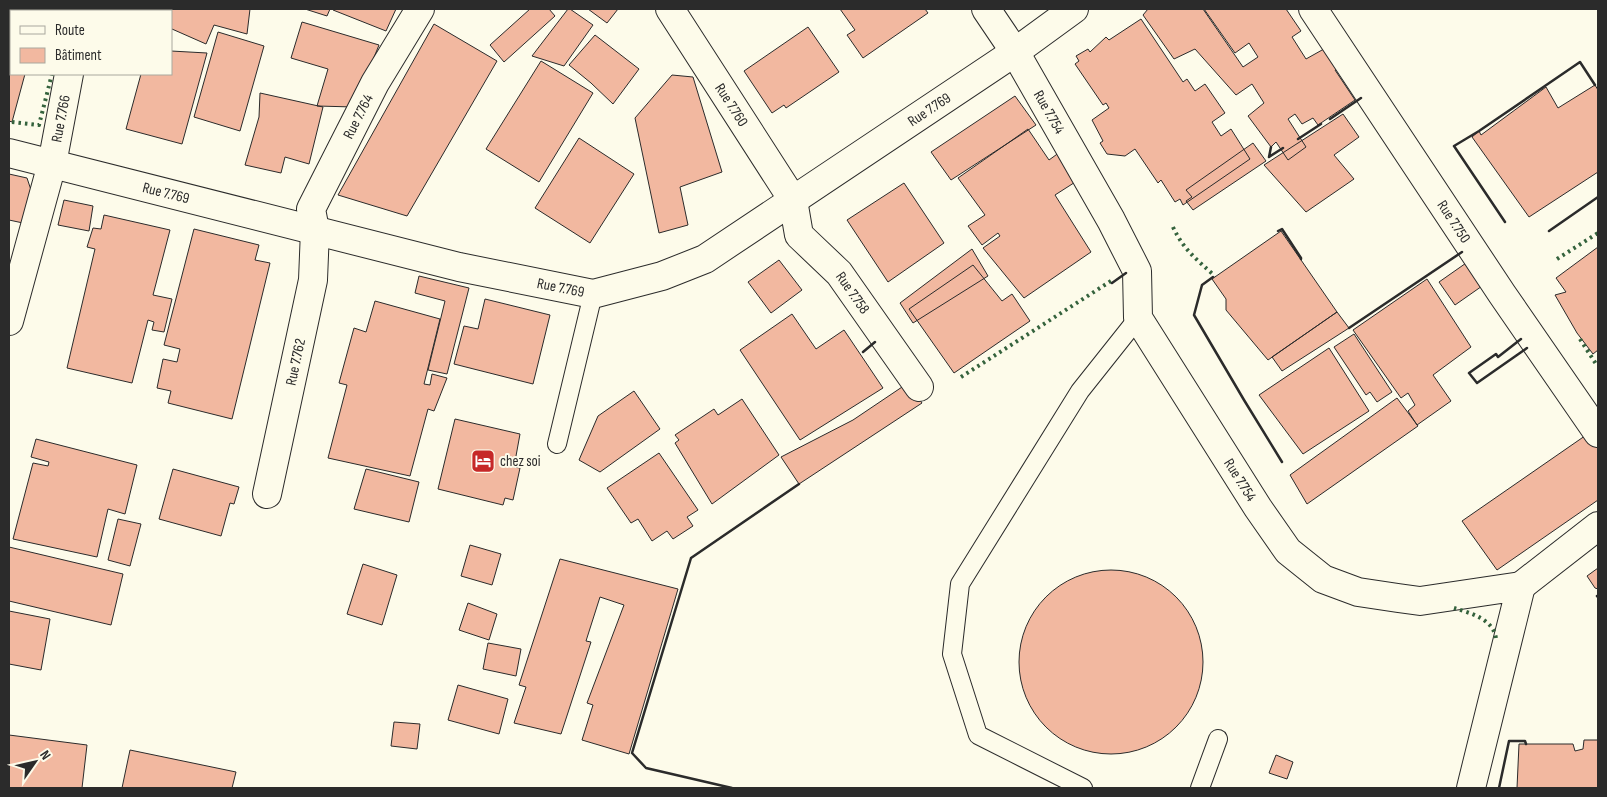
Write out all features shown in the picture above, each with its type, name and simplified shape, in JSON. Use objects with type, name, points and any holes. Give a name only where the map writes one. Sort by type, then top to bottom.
[{"type":"street","name":"Rue 7.764","points":[[314,230],[311,209],[375,83],[420,9]]},
{"type":"street","name":"Rue 7.760","points":[[670,9],[793,200]]},
{"type":"street","name":"Rue 7.754","points":[[986,9],[1016,52],[1111,220],[1137,271],[1138,318],[1263,515],[1288,551],[1323,579],[1358,592],[1420,601],[1521,586]]},
{"type":"street","name":"Rue 7.769","points":[[9,153],[459,266],[593,294],[662,276],[704,259],[1016,52],[1074,9]]},
{"type":"street","name":"Rue 7.750","points":[[1313,9],[1502,294],[1598,433]]},
{"type":"street","name":"Rue 7.766","points":[[9,321],[52,164],[69,75]]},
{"type":"street","name":"Rue 7.758","points":[[793,200],[799,235],[839,274],[918,387]]},
{"type":"street","name":"Rue 7.762","points":[[267,494],[312,280],[314,230]]},
{"type":"street","points":[[1470,788],[1521,586],[1598,526]]},
{"type":"lane","points":[[558,444],[593,294]]},
{"type":"lane","points":[[1083,788],[978,735],[952,654],[960,584],[1080,391],[1138,318]]},
{"type":"lane","points":[[1200,788],[1218,739]]},
{"type":"building","points":[[9,9],[46,9],[10,10],[10,75],[25,75],[12,122],[9,121]]},
{"type":"building","points":[[250,9],[247,34],[214,25],[206,44],[172,29],[172,10],[160,10]]},
{"type":"building","points":[[305,9],[330,9],[327,16]]},
{"type":"building","points":[[334,9],[396,9],[386,31]]},
{"type":"building","points":[[530,9],[549,9],[555,16],[504,62],[490,45]]},
{"type":"building","points":[[568,9],[593,25],[564,66],[532,56]]},
{"type":"building","points":[[588,9],[618,9],[607,23]]},
{"type":"building","points":[[840,9],[925,9],[928,13],[863,58],[847,35],[855,30]]},
{"type":"building","points":[[1148,9],[1203,9],[1243,67],[1258,57],[1249,43],[1235,53],[1204,9],[1286,9],[1301,31],[1292,37],[1306,59],[1331,45],[1344,64],[1335,70],[1355,100],[1318,125],[1313,118],[1302,124],[1295,114],[1288,119],[1306,147],[1288,160],[1276,142],[1271,147],[1248,116],[1264,103],[1252,84],[1236,95],[1195,49],[1174,59],[1143,15]]},
{"type":"building","points":[[1141,19],[1183,82],[1187,79],[1195,91],[1205,84],[1225,113],[1212,122],[1221,136],[1231,129],[1250,159],[1183,205],[1180,199],[1175,202],[1161,180],[1158,183],[1135,149],[1125,156],[1107,154],[1100,143],[1103,141],[1092,120],[1109,108],[1106,103],[1103,105],[1075,64],[1079,61],[1076,56],[1088,49],[1090,52],[1106,37],[1109,40]]},
{"type":"building","points":[[302,22],[379,45],[354,107],[317,106],[328,69],[291,58]]},
{"type":"building","points":[[434,24],[497,61],[407,216],[338,195]]},
{"type":"building","points":[[808,27],[839,72],[786,108],[784,105],[772,113],[744,71]]},
{"type":"building","points":[[218,32],[264,46],[240,131],[194,117]]},
{"type":"building","points":[[595,35],[639,69],[613,104],[569,65]]},
{"type":"building","points":[[172,51],[207,53],[182,144],[126,129],[141,75],[172,75]]},
{"type":"building","points":[[541,61],[593,93],[539,182],[486,149]]},
{"type":"building","points":[[672,75],[693,77],[722,172],[680,187],[688,225],[659,233],[635,118]]},
{"type":"building","points":[[1595,85],[1598,90],[1598,172],[1529,217],[1472,137],[1479,131],[1481,135],[1546,87],[1558,108]]},
{"type":"building","points":[[260,93],[323,107],[309,164],[285,157],[281,173],[245,165],[259,117]]},
{"type":"building","points":[[1015,96],[1036,125],[951,180],[931,152]]},
{"type":"building","points":[[1343,114],[1359,137],[1334,155],[1354,179],[1306,212],[1264,165]]},
{"type":"building","points":[[1028,129],[1049,160],[1060,152],[1080,179],[1055,195],[1091,252],[1024,298],[983,248],[1000,236],[998,233],[982,245],[968,226],[985,215],[958,178]]},
{"type":"building","points":[[579,138],[634,174],[590,243],[535,208]]},
{"type":"building","points":[[1253,143],[1266,161],[1193,210],[1186,201],[1192,197],[1186,190]]},
{"type":"building","points":[[9,174],[27,178],[32,193],[23,223],[9,220]]},
{"type":"building","points":[[904,183],[944,243],[888,282],[847,220]]},
{"type":"building","points":[[64,200],[93,206],[89,231],[58,225]]},
{"type":"building","points":[[104,215],[170,230],[153,295],[172,299],[164,332],[152,330],[154,322],[148,320],[132,383],[67,368],[95,249],[87,247],[93,228],[101,229]]},
{"type":"building","points":[[194,229],[259,245],[255,260],[270,263],[232,419],[168,403],[171,391],[157,388],[163,359],[177,362],[180,349],[164,345]]},
{"type":"building","points":[[1281,231],[1337,312],[1268,360],[1226,310],[1226,299],[1212,279]]},
{"type":"building","points":[[1598,247],[1598,350],[1593,354],[1577,333],[1555,295],[1566,292],[1556,278]]},
{"type":"building","points":[[972,249],[988,276],[913,323],[900,303]]},
{"type":"building","points":[[779,260],[802,290],[771,313],[748,282]]},
{"type":"building","points":[[1469,261],[1485,284],[1455,305],[1439,282]]},
{"type":"building","points":[[973,265],[1002,301],[1012,294],[1030,321],[954,373],[909,309]]},
{"type":"building","points":[[419,276],[469,288],[447,374],[428,370],[445,301],[415,293]]},
{"type":"building","points":[[1427,279],[1471,347],[1433,375],[1451,401],[1417,425],[1408,411],[1415,405],[1408,393],[1401,398],[1353,330]]},
{"type":"building","points":[[485,299],[550,315],[533,384],[454,364],[464,326],[478,329]]},
{"type":"building","points":[[375,301],[440,319],[424,384],[430,385],[432,374],[447,378],[434,411],[428,409],[410,476],[328,458],[347,385],[339,383],[354,328],[366,332]]},
{"type":"building","points":[[1337,312],[1349,328],[1282,371],[1272,357]]},
{"type":"building","points":[[792,314],[816,349],[844,330],[883,388],[800,440],[740,350]]},
{"type":"building","points":[[1354,334],[1392,392],[1377,402],[1370,392],[1366,395],[1334,347]]},
{"type":"building","points":[[1329,348],[1369,411],[1303,454],[1259,395]]},
{"type":"building","points":[[908,383],[922,403],[799,484],[781,457],[853,420]]},
{"type":"building","points":[[634,391],[660,429],[600,472],[579,460],[598,416]]},
{"type":"building","points":[[1397,398],[1418,426],[1307,504],[1290,475]]},
{"type":"building","points":[[742,399],[779,455],[712,504],[675,443],[679,440],[675,435],[714,409],[718,415]]},
{"type":"building","points":[[455,419],[520,434],[514,467],[520,468],[513,500],[505,498],[503,505],[438,489]]},
{"type":"building","points":[[1592,431],[1598,440],[1598,500],[1497,570],[1462,521]]},
{"type":"building","points":[[36,439],[137,465],[125,514],[108,509],[97,557],[13,539],[33,463],[48,466],[49,462],[31,457]]},
{"type":"building","points":[[659,453],[698,510],[687,517],[693,526],[673,539],[667,531],[652,541],[638,519],[631,523],[607,488]]},
{"type":"building","points":[[173,469],[239,487],[234,504],[230,503],[221,536],[159,519]]},
{"type":"building","points":[[366,469],[419,482],[409,522],[354,509]]},
{"type":"building","points":[[118,519],[141,524],[130,566],[108,560]]},
{"type":"building","points":[[470,545],[501,554],[492,585],[461,576]]},
{"type":"building","points":[[9,547],[123,574],[111,625],[9,601]]},
{"type":"building","points":[[560,559],[678,589],[629,754],[582,740],[593,705],[587,703],[624,605],[600,597],[586,641],[591,642],[561,734],[514,723],[526,687],[519,685]]},
{"type":"building","points":[[363,564],[397,575],[382,625],[347,614]]},
{"type":"building","points":[[1598,568],[1598,589],[1595,588],[1587,576]]},
{"type":"building","points":[[1111,570],[1129,572],[1146,577],[1176,597],[1196,627],[1201,644],[1203,662],[1201,680],[1196,697],[1176,727],[1146,747],[1129,752],[1111,754],[1093,752],[1076,747],[1046,727],[1026,697],[1021,680],[1019,662],[1021,644],[1026,627],[1046,597],[1076,577],[1093,572]]},
{"type":"building","points":[[468,603],[497,614],[489,640],[459,630]]},
{"type":"building","points":[[9,611],[50,619],[41,670],[9,664]]},
{"type":"building","points":[[488,643],[521,649],[516,676],[483,669]]},
{"type":"building","points":[[458,685],[508,699],[499,734],[448,720]]},
{"type":"building","points":[[394,722],[420,724],[417,749],[391,746]]},
{"type":"building","points":[[9,735],[87,745],[82,788],[9,788]]},
{"type":"building","points":[[1584,740],[1598,740],[1598,788],[1517,788],[1519,744],[1573,744],[1575,751],[1583,749]]},
{"type":"building","points":[[130,750],[236,772],[232,788],[122,788]]},
{"type":"building","points":[[1276,755],[1293,762],[1287,779],[1269,773]]},
{"type":"hedge","points":[[12,122],[39,125],[52,75]]},
{"type":"hedge","points":[[1173,227],[1186,248],[1215,276]]},
{"type":"hedge","points":[[1557,259],[1598,233]]},
{"type":"hedge","points":[[961,377],[1111,281]]},
{"type":"hedge","points":[[1580,339],[1596,364],[1598,363]]},
{"type":"hedge","points":[[1454,608],[1474,615],[1486,622],[1491,626],[1496,639]]},
{"type":"wall","points":[[1505,222],[1454,146],[1580,62],[1595,85]]},
{"type":"wall","points":[[1330,119],[1361,98]]},
{"type":"wall","points":[[1298,139],[1321,124]]},
{"type":"wall","points":[[1271,147],[1269,157],[1283,148]]},
{"type":"wall","points":[[1549,231],[1598,197]]},
{"type":"wall","points":[[1278,231],[1282,229],[1301,259]]},
{"type":"wall","points":[[1349,328],[1462,252]]},
{"type":"wall","points":[[1112,283],[1126,273]]},
{"type":"wall","points":[[1213,277],[1202,285],[1194,315],[1282,462]]},
{"type":"wall","points":[[1521,339],[1498,357],[1496,354],[1469,373],[1477,383],[1527,348]]},
{"type":"wall","points":[[863,352],[875,342]]},
{"type":"wall","points":[[732,788],[646,768],[632,753],[691,558],[799,484]]},
{"type":"wall","points":[[1499,788],[1509,741],[1525,741],[1526,744]]},
{"type":"place","name":"chez soi","points":[[483,461]]}]
